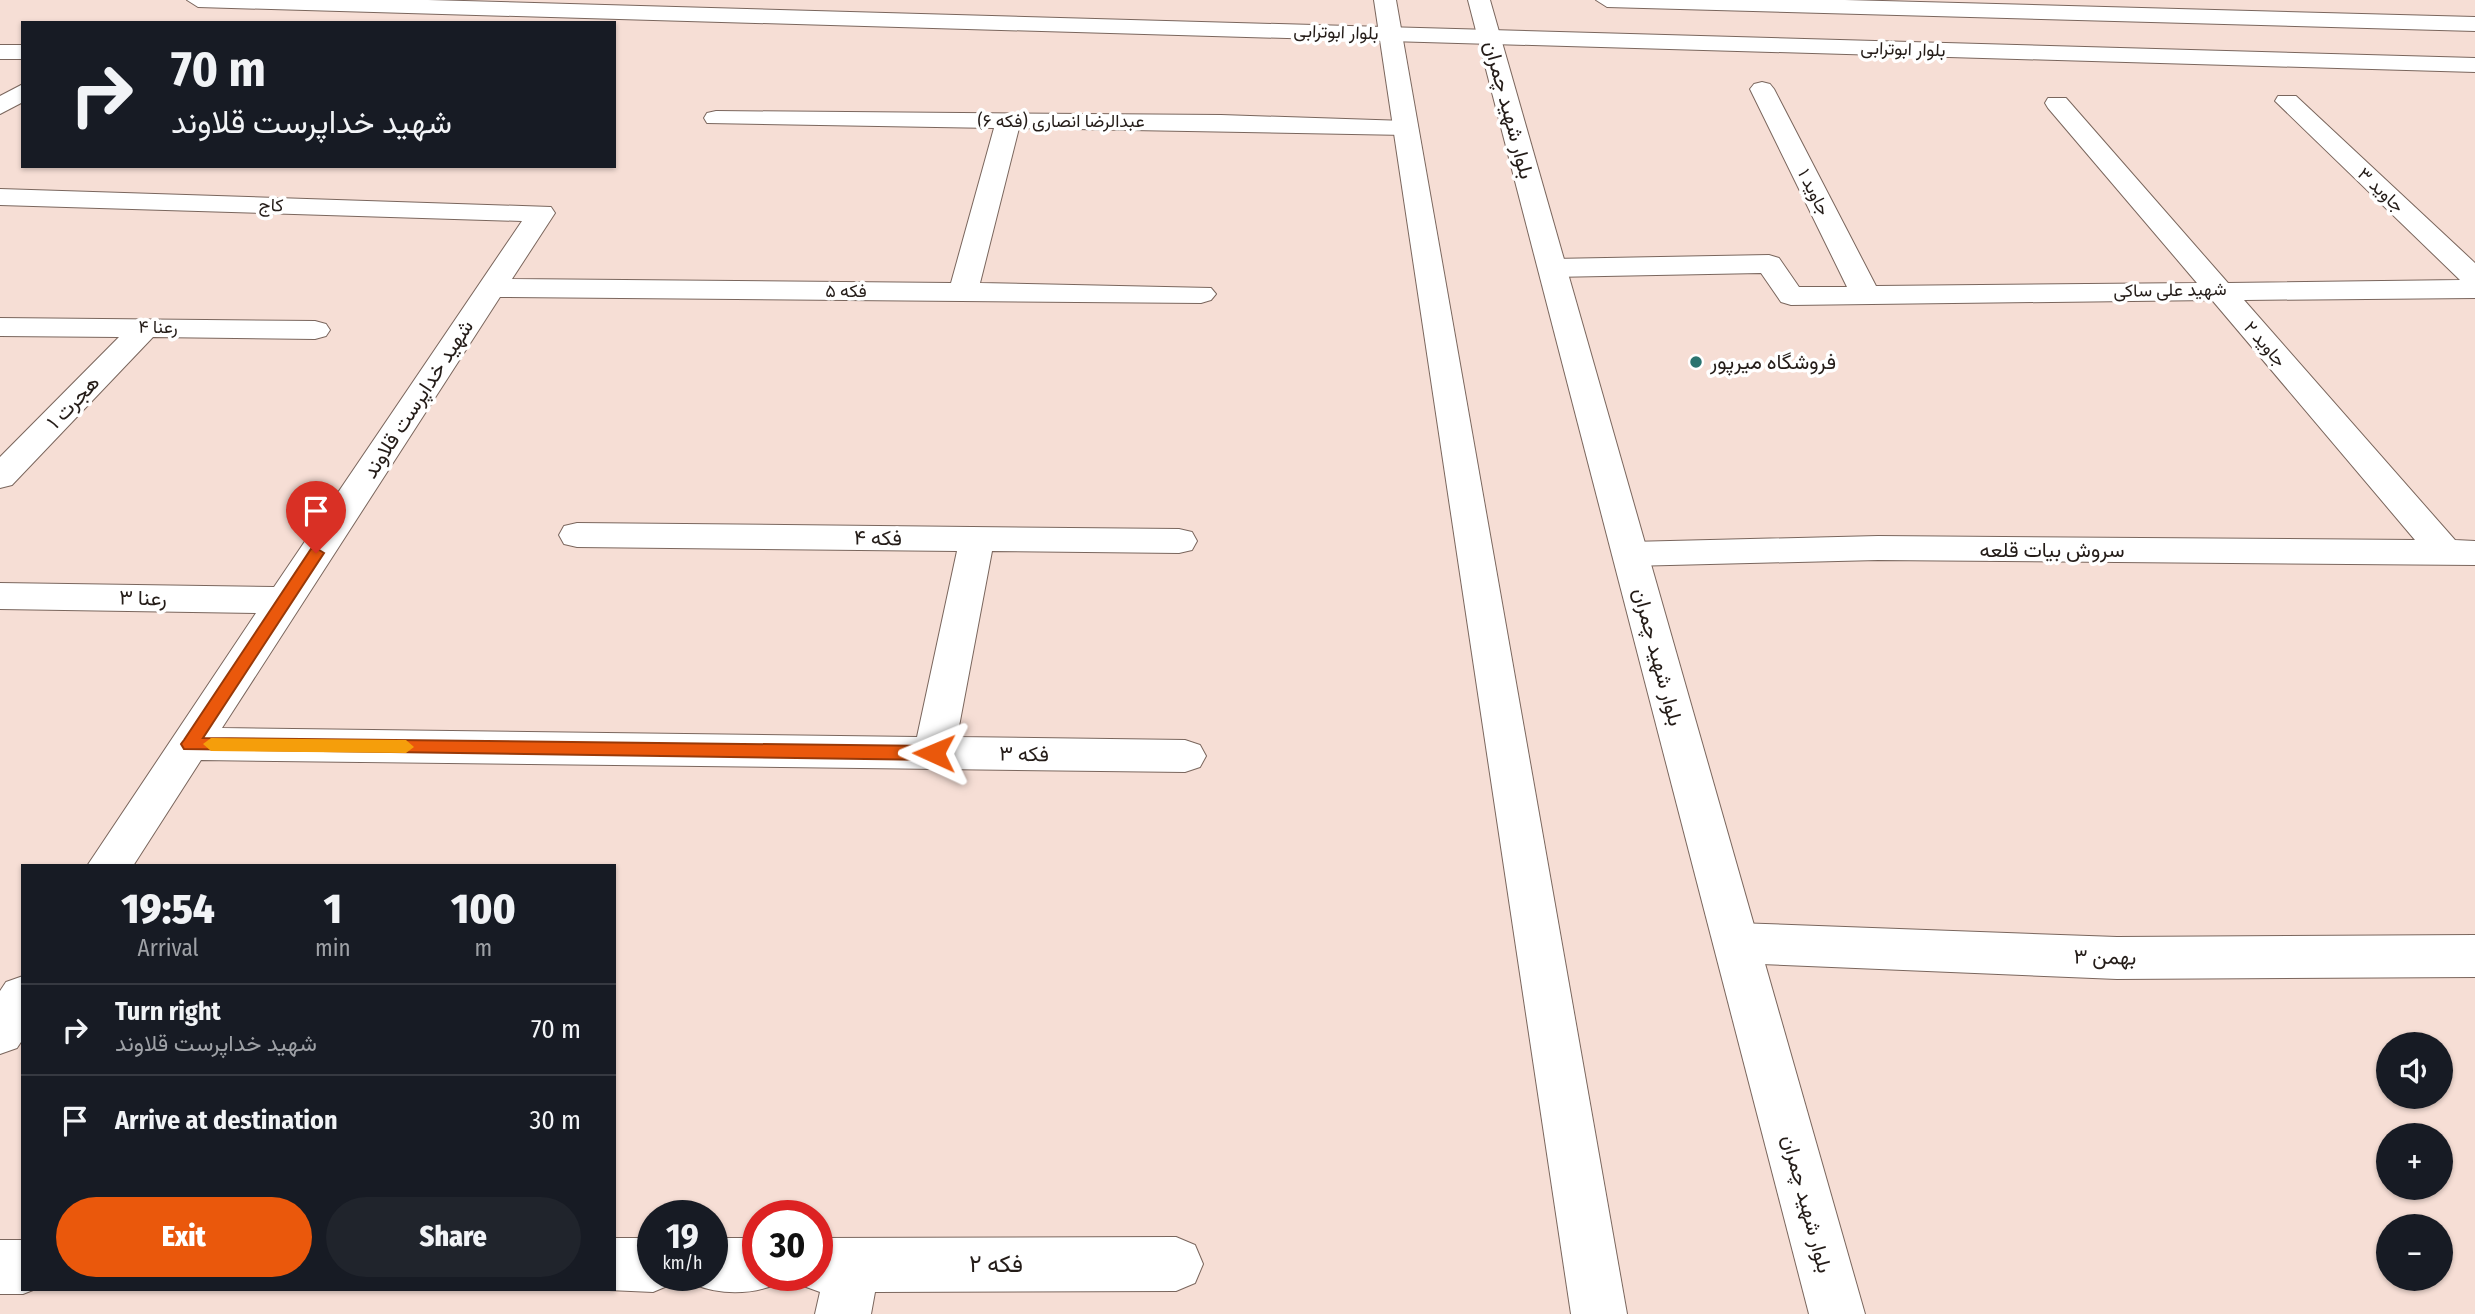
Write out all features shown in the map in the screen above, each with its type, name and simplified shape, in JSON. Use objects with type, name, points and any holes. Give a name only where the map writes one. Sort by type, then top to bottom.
[{"type":"street","name":"بلوار ابوترابی","points":[[198,0],[514,16],[1388,17],[1489,37],[2475,65]]},
{"type":"street","name":"بلوار شهید چمران","points":[[1479,0],[1837,1314]]},
{"type":"street","name":"بلوار ابوترابی","points":[[1607,0],[1929,4],[2475,23]]},
{"type":"street","points":[[2420,0],[2448,23],[2447,64],[2475,85]]},
{"type":"street","points":[[1388,17],[1599,1314]]},
{"type":"street","points":[[0,52],[21,52]]},
{"type":"street","name":"جاوید ۱","points":[[1762,89],[1866,295]]},
{"type":"street","points":[[0,107],[21,92]]},
{"type":"street","name":"جاوید ۳","points":[[2287,101],[2475,279]]},
{"type":"street","name":"جاوید ۲","points":[[2057,103],[2218,289],[2460,553]]},
{"type":"street","name":"عبدالرضا انصاری (فکه ۶)","points":[[716,118],[1221,122],[1406,128]]},
{"type":"street","points":[[963,292],[1008,121]]},
{"type":"street","name":"کاج","points":[[0,197],[541,213]]},
{"type":"street","name":"شهید خداپرست قلاوند","points":[[110,864],[541,213]]},
{"type":"street","name":"شهید علی ساکی","points":[[1552,268],[1769,264],[1791,296],[2218,289],[2475,289]]},
{"type":"street","name":"فکه ۵","points":[[491,288],[1201,294]]},
{"type":"street","name":"رعنا ۴","points":[[0,327],[315,330]]},
{"type":"street","name":"هجرت ۱","points":[[0,477],[146,327]]},
{"type":"street","name":"فکه ۴","points":[[577,536],[1179,541]]},
{"type":"street","points":[[934,753],[977,539]]},
{"type":"street","name":"سروش بیات قلعه","points":[[1630,554],[1878,548],[2460,553]]},
{"type":"street","name":"رعنا ۳","points":[[0,596],[285,600]]},
{"type":"street","name":"فکه ۳","points":[[190,744],[1185,756]]},
{"type":"street","name":"بهمن ۳","points":[[1736,943],[2117,958],[2475,956]]},
{"type":"street","points":[[0,1032],[21,1000]]},
{"type":"street","name":"فکه ۲","points":[[838,1281],[1175,1264]]},
{"type":"street","points":[[616,1265],[637,1265]]},
{"type":"street","points":[[0,1268],[21,1267]]},
{"type":"slow traffic","points":[[211,744],[406,747]]},
{"type":"place","name":"فروشگاه میرپور","points":[[1696,362]]},
{"type":"route","points":[[316,553],[190,744],[934,753]]}]
